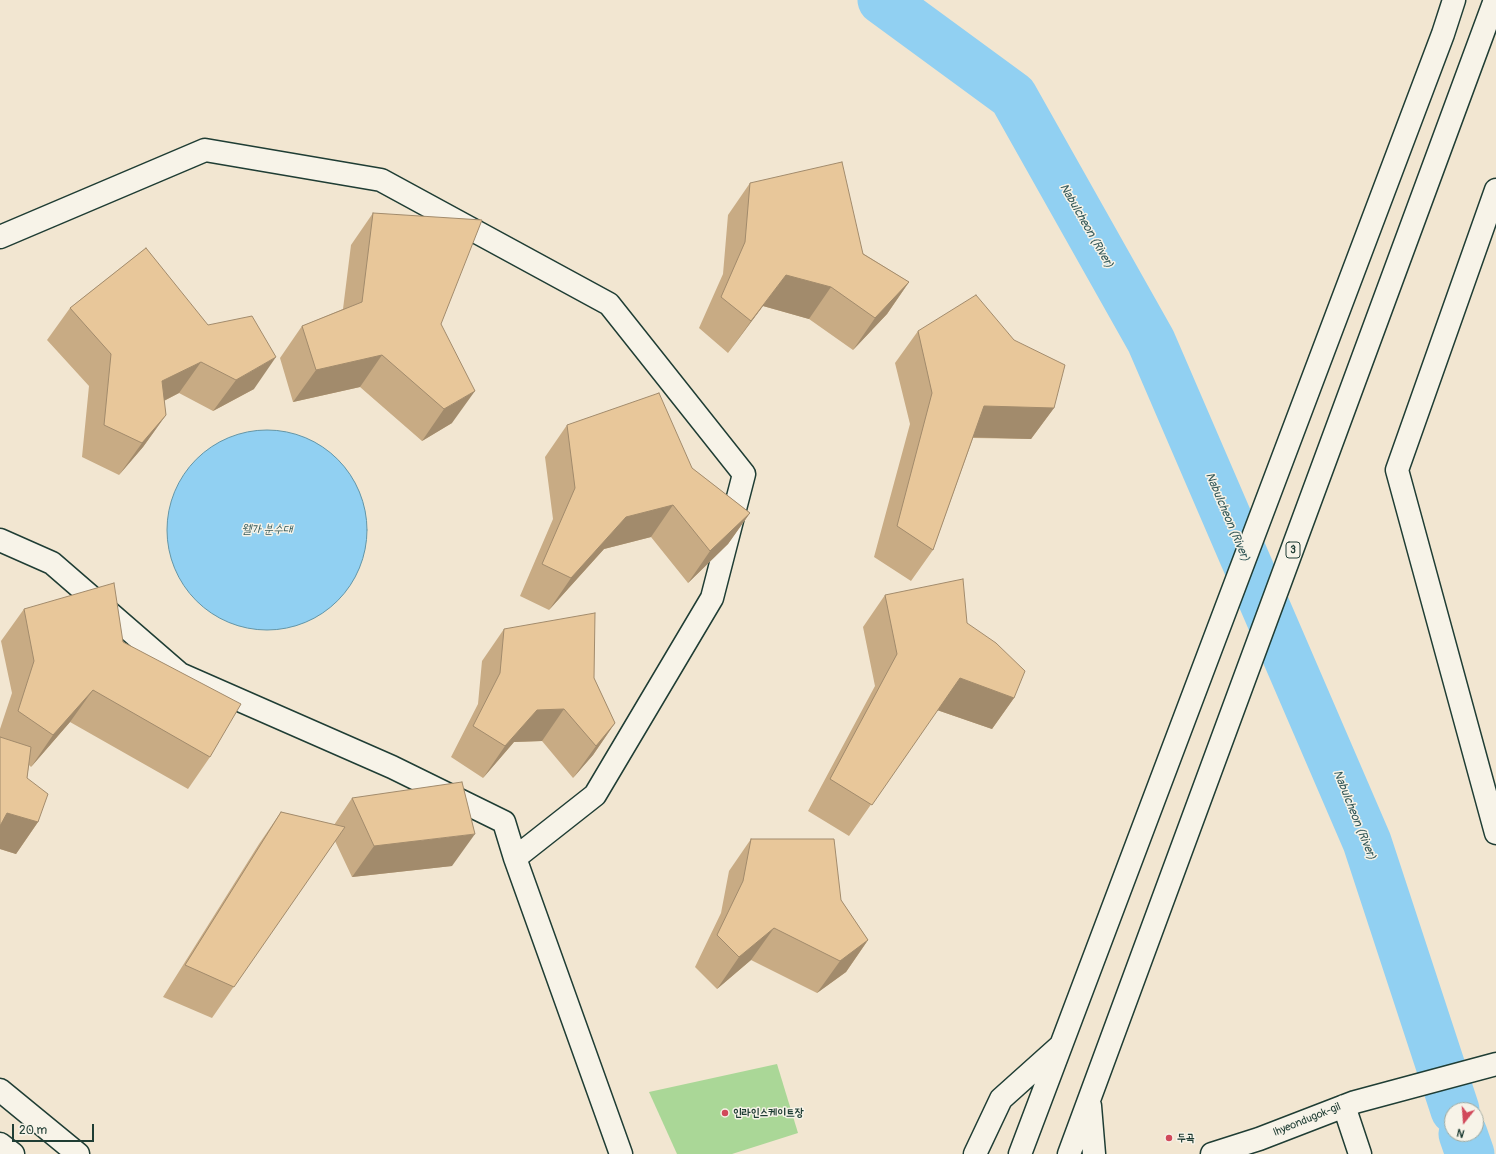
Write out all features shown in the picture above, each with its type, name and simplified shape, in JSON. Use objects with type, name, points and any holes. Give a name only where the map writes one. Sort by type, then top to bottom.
[{"type":"main road","points":[[1020,1154],[1440,42],[1454,0]]},
{"type":"main road","name":"3","points":[[1089,1100],[1495,0]]},
{"type":"main road","points":[[0,237],[205,150],[381,180],[609,304],[744,474],[712,598],[603,782],[595,795],[515,858]]},
{"type":"main road","points":[[1496,190],[1397,470],[1496,833]]},
{"type":"main road","points":[[0,540],[52,563],[180,674],[392,767],[504,822],[515,858],[621,1154]]},
{"type":"main road","points":[[975,1154],[1001,1099],[1061,1045]]},
{"type":"main road","name":"Ihyeondugok-gil","points":[[1212,1154],[1259,1147],[1350,1104],[1496,1064]]},
{"type":"main road","points":[[0,1090],[78,1154]]},
{"type":"main road","points":[[1069,1154],[1089,1100]]},
{"type":"main road","points":[[1089,1100],[1094,1154]]},
{"type":"main road","points":[[1350,1104],[1360,1154]]},
{"type":"main road","points":[[1007,1154],[1028,1132]]},
{"type":"main road","points":[[0,1144],[13,1154]]},
{"type":"green space","name":"인라인스케이트장","points":[[777,1064],[798,1133],[732,1154],[677,1154],[649,1092]]},
{"type":"water","name":"웰가 분수대","points":[[277,430],[287,431],[314,441],[331,452],[345,466],[360,492],[366,510],[366,550],[356,577],[345,594],[331,608],[314,619],[287,629],[257,630],[247,629],[220,619],[203,608],[189,594],[178,577],[168,550],[167,520],[168,510],[178,483],[189,466],[203,452],[220,441],[247,431]]},
{"type":"building","points":[[842,162],[863,254],[909,282],[875,318],[831,287],[786,275],[751,321],[721,297],[745,242],[750,183]]},
{"type":"building","points":[[373,213],[482,220],[441,324],[475,391],[444,409],[382,355],[316,370],[302,326],[362,302]]},
{"type":"building","points":[[146,248],[208,325],[252,316],[276,357],[236,380],[201,362],[162,381],[166,415],[142,443],[104,425],[111,354],[70,308]]},
{"type":"building","points":[[976,295],[1014,340],[1065,365],[1054,408],[984,406],[933,550],[897,526],[932,393],[918,331]]},
{"type":"building","points":[[659,393],[692,468],[750,513],[710,551],[673,505],[626,517],[571,578],[542,564],[575,488],[567,425]]},
{"type":"building","points":[[963,579],[967,623],[996,643],[1025,671],[1014,698],[960,678],[872,805],[830,779],[897,654],[885,595]]},
{"type":"building","points":[[114,583],[123,642],[241,704],[210,757],[93,690],[53,735],[18,711],[34,661],[24,609]]},
{"type":"building","points":[[595,613],[594,678],[615,723],[596,746],[564,709],[537,710],[505,746],[473,726],[500,673],[504,629]]},
{"type":"building","points":[[0,737],[31,747],[27,778],[48,794],[38,822],[7,813],[0,826]]},
{"type":"building","points":[[462,782],[475,834],[374,846],[352,798]]},
{"type":"building","points":[[281,812],[345,827],[234,987],[185,965]]},
{"type":"building","points":[[751,839],[834,839],[841,900],[868,940],[840,961],[774,928],[739,957],[717,935],[743,881]]},
{"type":"waterway","name":"Nabulcheon (River)","points":[[882,0],[1013,96],[1151,341],[1367,842],[1452,1102]]},
{"type":"waterway","name":"Nabulcheon (River)","points":[[1466,1142],[1470,1154]]},
{"type":"place","name":"인라인스케이트장","points":[[725,1113]]},
{"type":"place","name":"두곡","points":[[1169,1138]]}]
